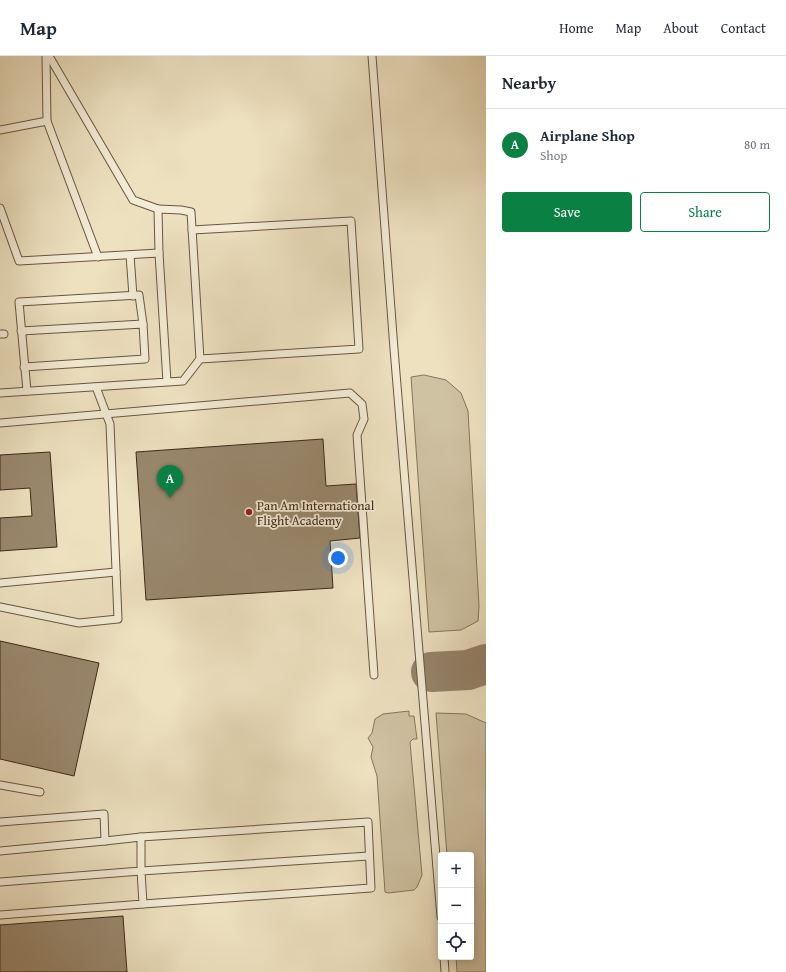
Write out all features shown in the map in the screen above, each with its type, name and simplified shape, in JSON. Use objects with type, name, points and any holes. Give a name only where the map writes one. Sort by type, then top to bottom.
[{"type":"lane","points":[[46,56],[47,121],[98,257]]},
{"type":"lane","points":[[0,393],[183,381],[200,359],[191,212],[158,209],[133,200],[49,56]]},
{"type":"lane","points":[[372,56],[394,350],[439,888]]},
{"type":"lane","points":[[0,130],[47,121]]},
{"type":"lane","points":[[0,208],[19,261],[159,253]]},
{"type":"lane","points":[[158,209],[159,253],[167,382]]},
{"type":"lane","points":[[192,230],[350,221],[360,349],[200,359]]},
{"type":"lane","points":[[130,255],[133,296]]},
{"type":"lane","points":[[24,367],[145,359],[143,324],[139,295],[19,302],[24,367],[27,391]]},
{"type":"lane","points":[[22,331],[143,324]]},
{"type":"lane","points":[[0,607],[79,623],[118,619],[110,424],[96,387]]},
{"type":"lane","points":[[0,423],[350,393],[362,404],[364,419],[357,435],[374,675]]},
{"type":"lane","points":[[0,583],[116,572]]},
{"type":"lane","points":[[0,785],[40,792]]},
{"type":"lane","points":[[0,822],[104,814],[105,841]]},
{"type":"lane","points":[[0,850],[141,837],[368,822],[371,888],[0,915]]},
{"type":"lane","points":[[141,837],[143,904]]},
{"type":"lane","points":[[0,882],[370,856]]},
{"type":"lane","points":[[444,960],[445,972]]},
{"type":"shaded area","points":[[424,375],[446,380],[461,393],[468,411],[479,606],[478,621],[461,630],[429,632],[411,377]]},
{"type":"shaded area","points":[[409,711],[409,716],[414,716],[417,739],[413,739],[410,742],[422,875],[417,887],[414,890],[388,893],[385,892],[377,776],[371,757],[373,747],[368,738],[372,733],[375,719],[383,714]]},
{"type":"shaded area","points":[[436,713],[466,714],[486,723],[486,972],[457,972],[456,960],[474,960],[474,852],[447,852]]},
{"type":"building","name":"Pan Am International Flight Academy","points":[[323,439],[326,486],[356,484],[360,538],[330,541],[333,588],[146,600],[136,452]]},
{"type":"building","points":[[50,452],[57,547],[0,551],[0,518],[32,516],[30,488],[0,490],[0,455]]},
{"type":"building","points":[[0,641],[99,663],[74,776],[0,759]]},
{"type":"building","points":[[123,916],[127,972],[0,972],[0,925]]},
{"type":"taxiway","points":[[431,672],[468,670],[486,664]]},
{"type":"place","name":"Airplane Shop","points":[[170,498]]},
{"type":"place","name":"Pan Am International Flight Academy","points":[[249,512]]}]
